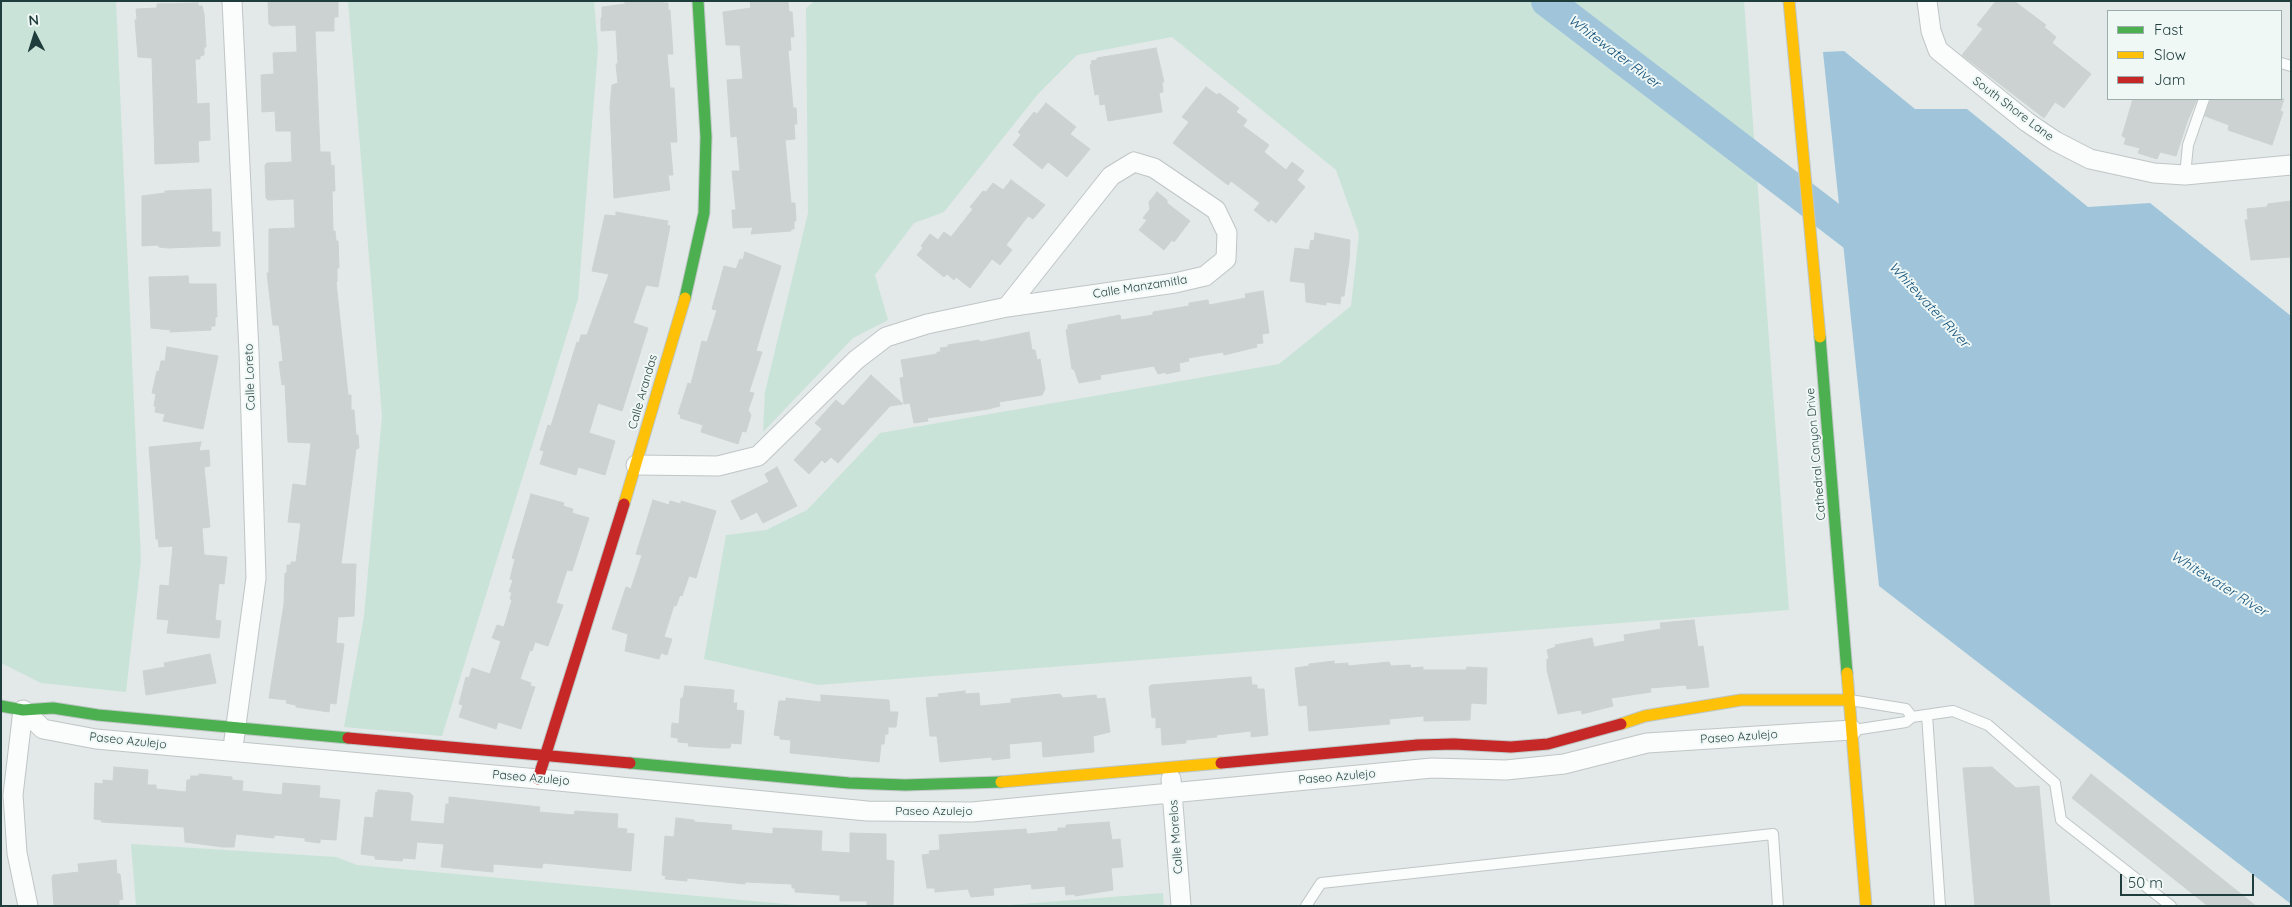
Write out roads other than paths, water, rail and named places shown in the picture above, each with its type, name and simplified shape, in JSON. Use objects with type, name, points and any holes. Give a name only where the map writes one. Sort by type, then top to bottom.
[{"type":"street","name":"Calle Loreto","points":[[232,1],[249,352],[256,578],[232,751]]},
{"type":"street","name":"Calle Arandas","points":[[538,779],[636,465],[688,288],[704,213],[706,137],[698,1]]},
{"type":"street","name":"Cathedral Canyon Drive","points":[[1789,1],[1829,442],[1866,906]]},
{"type":"street","name":"South Shore Lane","points":[[1928,1],[1931,31],[1938,50],[1964,73],[2054,141],[2090,159],[2122,168],[2185,175],[2291,164]]},
{"type":"street","name":"Calle Manzamitla","points":[[636,465],[718,466],[758,456],[856,360],[886,337],[928,324],[1007,307],[1175,283],[1205,276],[1226,259],[1227,232],[1216,210],[1154,168],[1134,162],[1111,176],[1007,307]]},
{"type":"street","name":"Paseo Azulejo","points":[[1,706],[23,710],[53,708],[98,715],[235,728],[849,783],[905,785],[972,784],[1170,768],[1418,744],[1511,747],[1548,744],[1600,731],[1645,716],[1741,700],[1849,700]]},
{"type":"street","name":"Paseo Azulejo","points":[[23,710],[43,729],[96,739],[867,811],[972,812],[1432,768],[1506,770],[1564,764],[1647,743],[1852,730]]},
{"type":"street","points":[[23,710],[13,795],[18,853],[28,906]]},
{"type":"street","name":"Calle Morelos","points":[[1170,768],[1181,906]]},
{"type":"lane","points":[[2185,175],[2188,145],[2204,100]]},
{"type":"lane","points":[[1849,700],[1906,709],[1912,717]]},
{"type":"lane","points":[[1852,730],[1906,722],[1912,717],[1953,711],[1988,725],[2055,783],[2060,820],[2171,906]]},
{"type":"lane","points":[[1927,714],[1940,906]]},
{"type":"lane","points":[[1306,906],[1321,883],[1773,834],[1778,906]]},
{"type":"water","points":[[1844,51],[1915,109],[1967,109],[2088,207],[2150,203],[2291,316],[2291,904],[1879,586],[1823,52]]},
{"type":"waterway","name":"Whitewater River","points":[[1547,1],[1877,253]]}]
